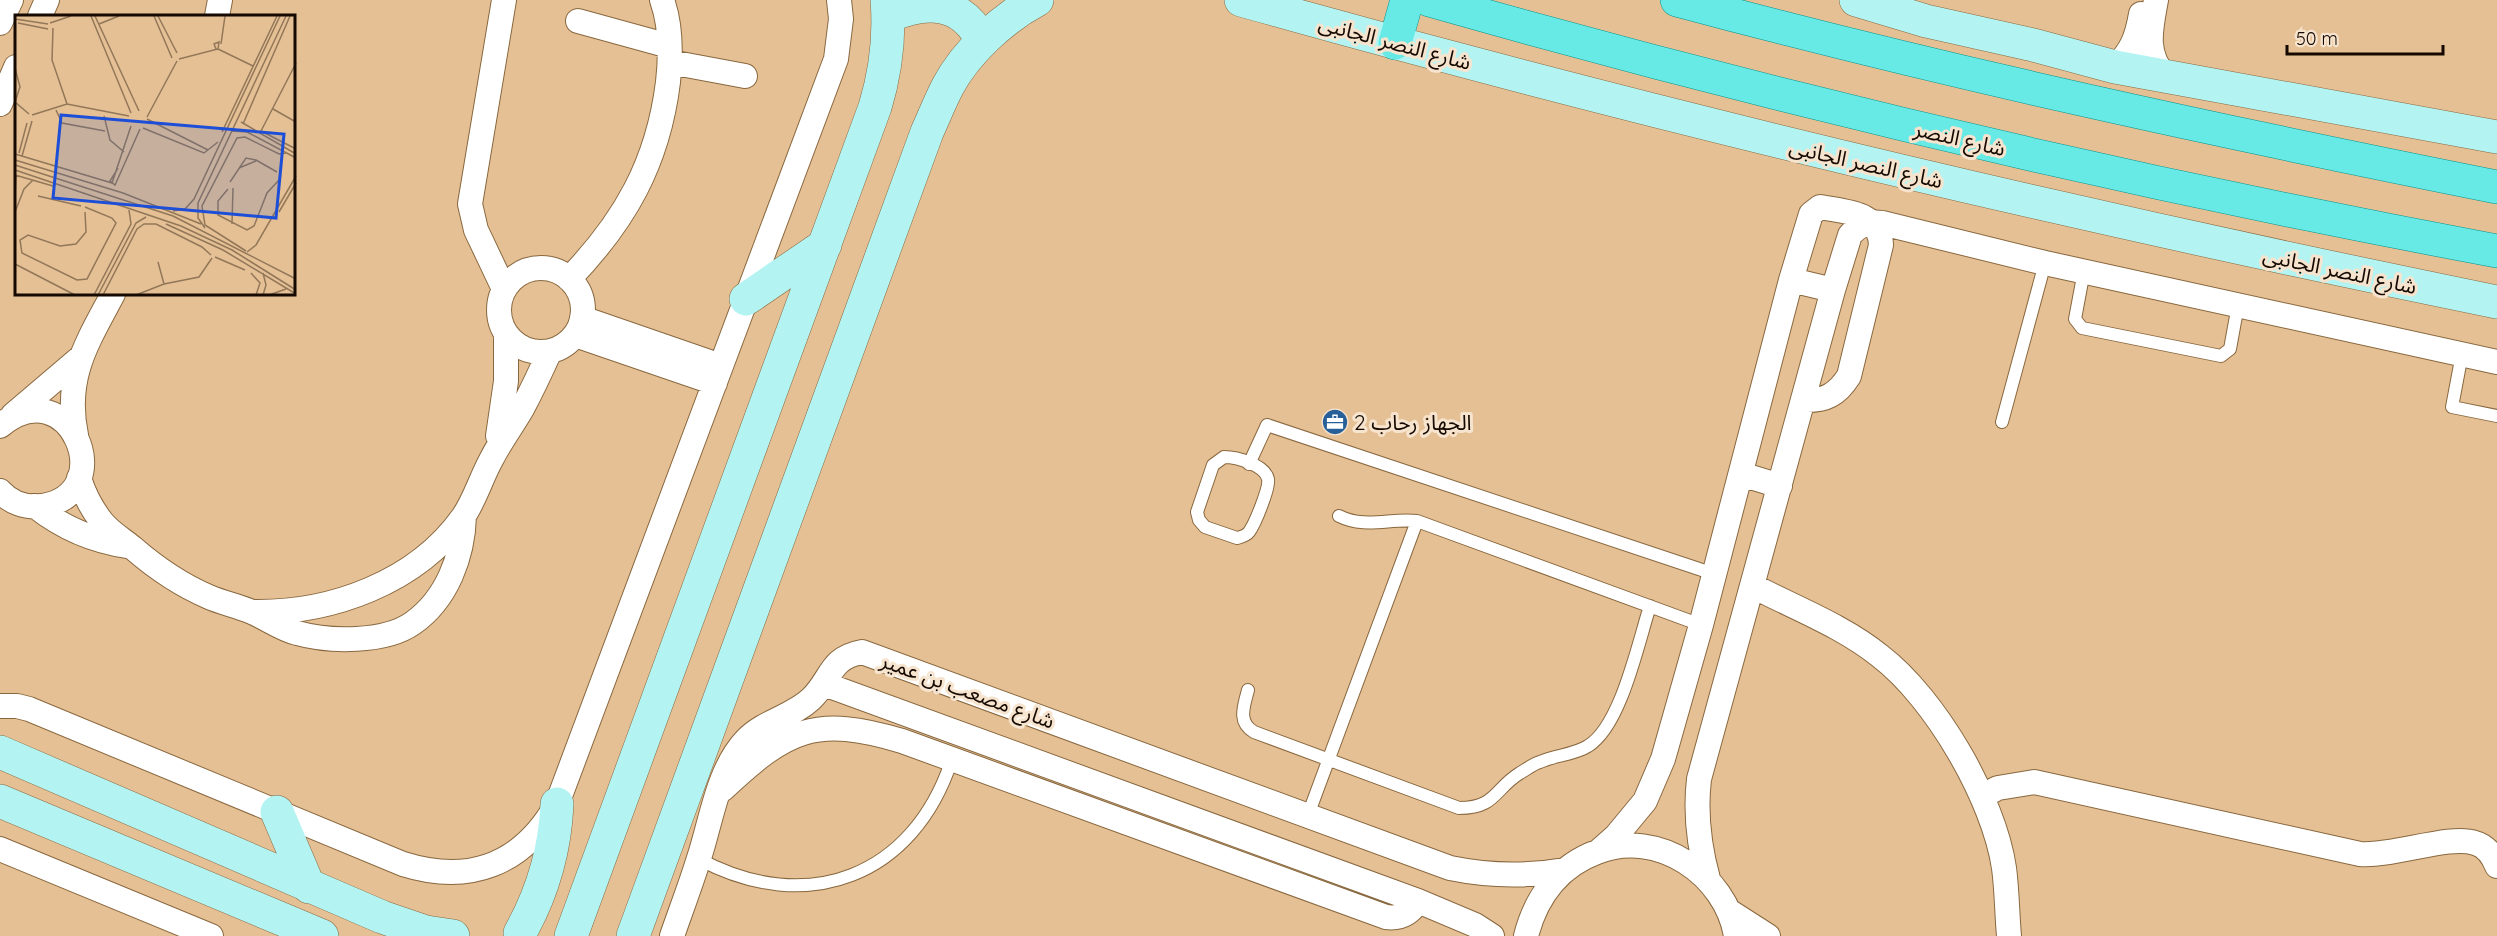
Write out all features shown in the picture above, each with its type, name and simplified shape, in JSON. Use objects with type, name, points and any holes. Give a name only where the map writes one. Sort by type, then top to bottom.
[{"type":"main road","points":[[1395,43],[1407,0]]},
{"type":"main road","name":"شارع النصر","points":[[1429,0],[1695,72],[1998,147],[2200,192],[2497,251]]},
{"type":"main road","points":[[1677,0],[2024,86],[2186,123],[2497,187]]},
{"type":"street","points":[[0,23],[11,0]]},
{"type":"street","points":[[40,15],[47,0]]},
{"type":"street","points":[[216,15],[220,0]]},
{"type":"street","points":[[504,0],[470,204],[476,230],[504,289]]},
{"type":"street","points":[[569,279],[612,231],[641,181],[660,127],[669,54],[668,26],[662,0]]},
{"type":"street","points":[[0,705],[29,709],[403,864],[442,873],[483,868],[510,856],[534,837],[557,804],[836,59],[841,19],[839,0]]},
{"type":"street","points":[[633,936],[927,132],[949,83],[982,41],[1020,9],[1037,0]]},
{"type":"street","name":"شارع النصر الجانبى","points":[[1241,0],[1722,129],[2158,231],[2497,302]]},
{"type":"street","points":[[1856,0],[1926,21],[2033,45],[2115,67],[2497,137]]},
{"type":"street","points":[[2115,67],[2127,56],[2133,46],[2144,0]]},
{"type":"street","points":[[2156,0],[2149,35],[2150,47],[2158,68],[2165,76]]},
{"type":"street","points":[[509,934],[574,927],[882,85],[886,62],[888,8],[918,2],[934,2],[950,6],[964,15],[975,27],[982,41]]},
{"type":"street","points":[[578,21],[669,54],[745,76]]},
{"type":"street","points":[[0,104],[15,70]]},
{"type":"street","points":[[1527,936],[1531,917],[1539,900],[1551,884],[1565,870],[1599,851],[1632,819],[1655,780],[1691,662],[1791,280],[1811,214],[1816,208],[1857,214],[1873,222],[2045,263],[2497,362]]},
{"type":"street","points":[[1708,879],[1699,839],[1697,799],[1699,779],[1850,235],[1856,228],[1873,222]]},
{"type":"street","points":[[1804,400],[1818,401],[1831,397],[1842,388],[1849,376],[1881,245],[1881,237],[1873,222]]},
{"type":"street","points":[[746,299],[825,245]]},
{"type":"street","points":[[491,459],[504,404],[506,335],[498,312],[504,289],[522,272],[547,268],[569,279],[581,296],[578,326],[562,347],[550,351],[526,350],[506,335]]},
{"type":"street","points":[[1791,280],[1833,290]]},
{"type":"street","points":[[34,506],[56,501],[66,495],[79,477],[82,456],[73,419],[72,388],[80,358],[112,296]]},
{"type":"street","points":[[578,326],[718,375]]},
{"type":"street","points":[[251,612],[300,610],[347,599],[391,579],[424,556],[448,535],[464,516],[491,459],[523,407],[550,351]]},
{"type":"street","points":[[4,423],[80,358]]},
{"type":"street","points":[[4,423],[28,412],[50,414],[60,418],[76,435]]},
{"type":"street","points":[[1741,474],[1780,486]]},
{"type":"street","points":[[79,477],[92,508],[101,521],[167,575],[208,597],[251,612],[278,627],[318,638],[357,639],[394,631],[411,624],[436,599],[454,569],[464,535],[464,516]]},
{"type":"street","points":[[0,491],[13,501],[34,506],[57,522],[82,535],[130,546]]},
{"type":"street","points":[[1753,586],[1841,631],[1880,655],[1905,678],[1923,699],[1958,752],[1982,796],[2004,867],[2009,936]]},
{"type":"street","name":"شارع مصعب بن عمير","points":[[1492,936],[1475,925],[1418,901],[824,684],[838,661],[849,654],[862,652],[875,655],[1450,868],[1519,876],[1565,870]]},
{"type":"street","points":[[1691,662],[1729,672]]},
{"type":"street","points":[[672,936],[699,859],[726,769],[747,739],[762,727],[807,703],[824,684]]},
{"type":"street","points":[[719,793],[756,758],[796,734],[844,728],[865,730],[952,759],[1386,917],[1396,918],[1405,915],[1418,901]]},
{"type":"street","points":[[0,752],[403,926],[451,936]]},
{"type":"street","points":[[1982,796],[2016,783],[2044,783],[2360,854],[2379,854],[2463,841],[2477,843],[2487,850],[2497,866]]},
{"type":"street","points":[[0,801],[322,936]]},
{"type":"street","points":[[509,934],[536,903],[548,871],[553,849],[557,804]]},
{"type":"street","points":[[277,812],[309,887]]},
{"type":"street","points":[[1599,851],[1638,847],[1658,850],[1685,862],[1708,879],[1729,911],[1736,936]]},
{"type":"street","points":[[0,849],[212,936]]},
{"type":"street","points":[[1729,911],[1768,936]]},
{"type":"lane","points":[[2002,422],[2045,263]]},
{"type":"lane","points":[[2084,271],[2075,319],[2082,328],[2221,356],[2230,349],[2238,305]]},
{"type":"lane","points":[[2462,354],[2452,407],[2497,416]]},
{"type":"lane","points":[[1249,464],[1267,425],[1714,574]]},
{"type":"lane","points":[[1231,457],[1249,464],[1265,472],[1269,480],[1268,489],[1250,531],[1237,538],[1205,527],[1199,520],[1197,512],[1213,465],[1218,460],[1231,457]]},
{"type":"lane","points":[[1339,516],[1360,524],[1392,520],[1417,521],[1701,625]]},
{"type":"lane","points":[[1308,815],[1417,521]]},
{"type":"lane","points":[[1248,690],[1242,717],[1248,728],[1459,808],[1474,808],[1487,803],[1517,775],[1540,762],[1587,747],[1605,733],[1615,713],[1650,606]]},
{"type":"lane","points":[[699,859],[747,880],[772,885],[822,883],[846,877],[886,856],[919,826],[932,808],[944,784],[952,759]]},
{"type":"place","name":"الجهاز رحاب 2","points":[[1335,422]]}]
